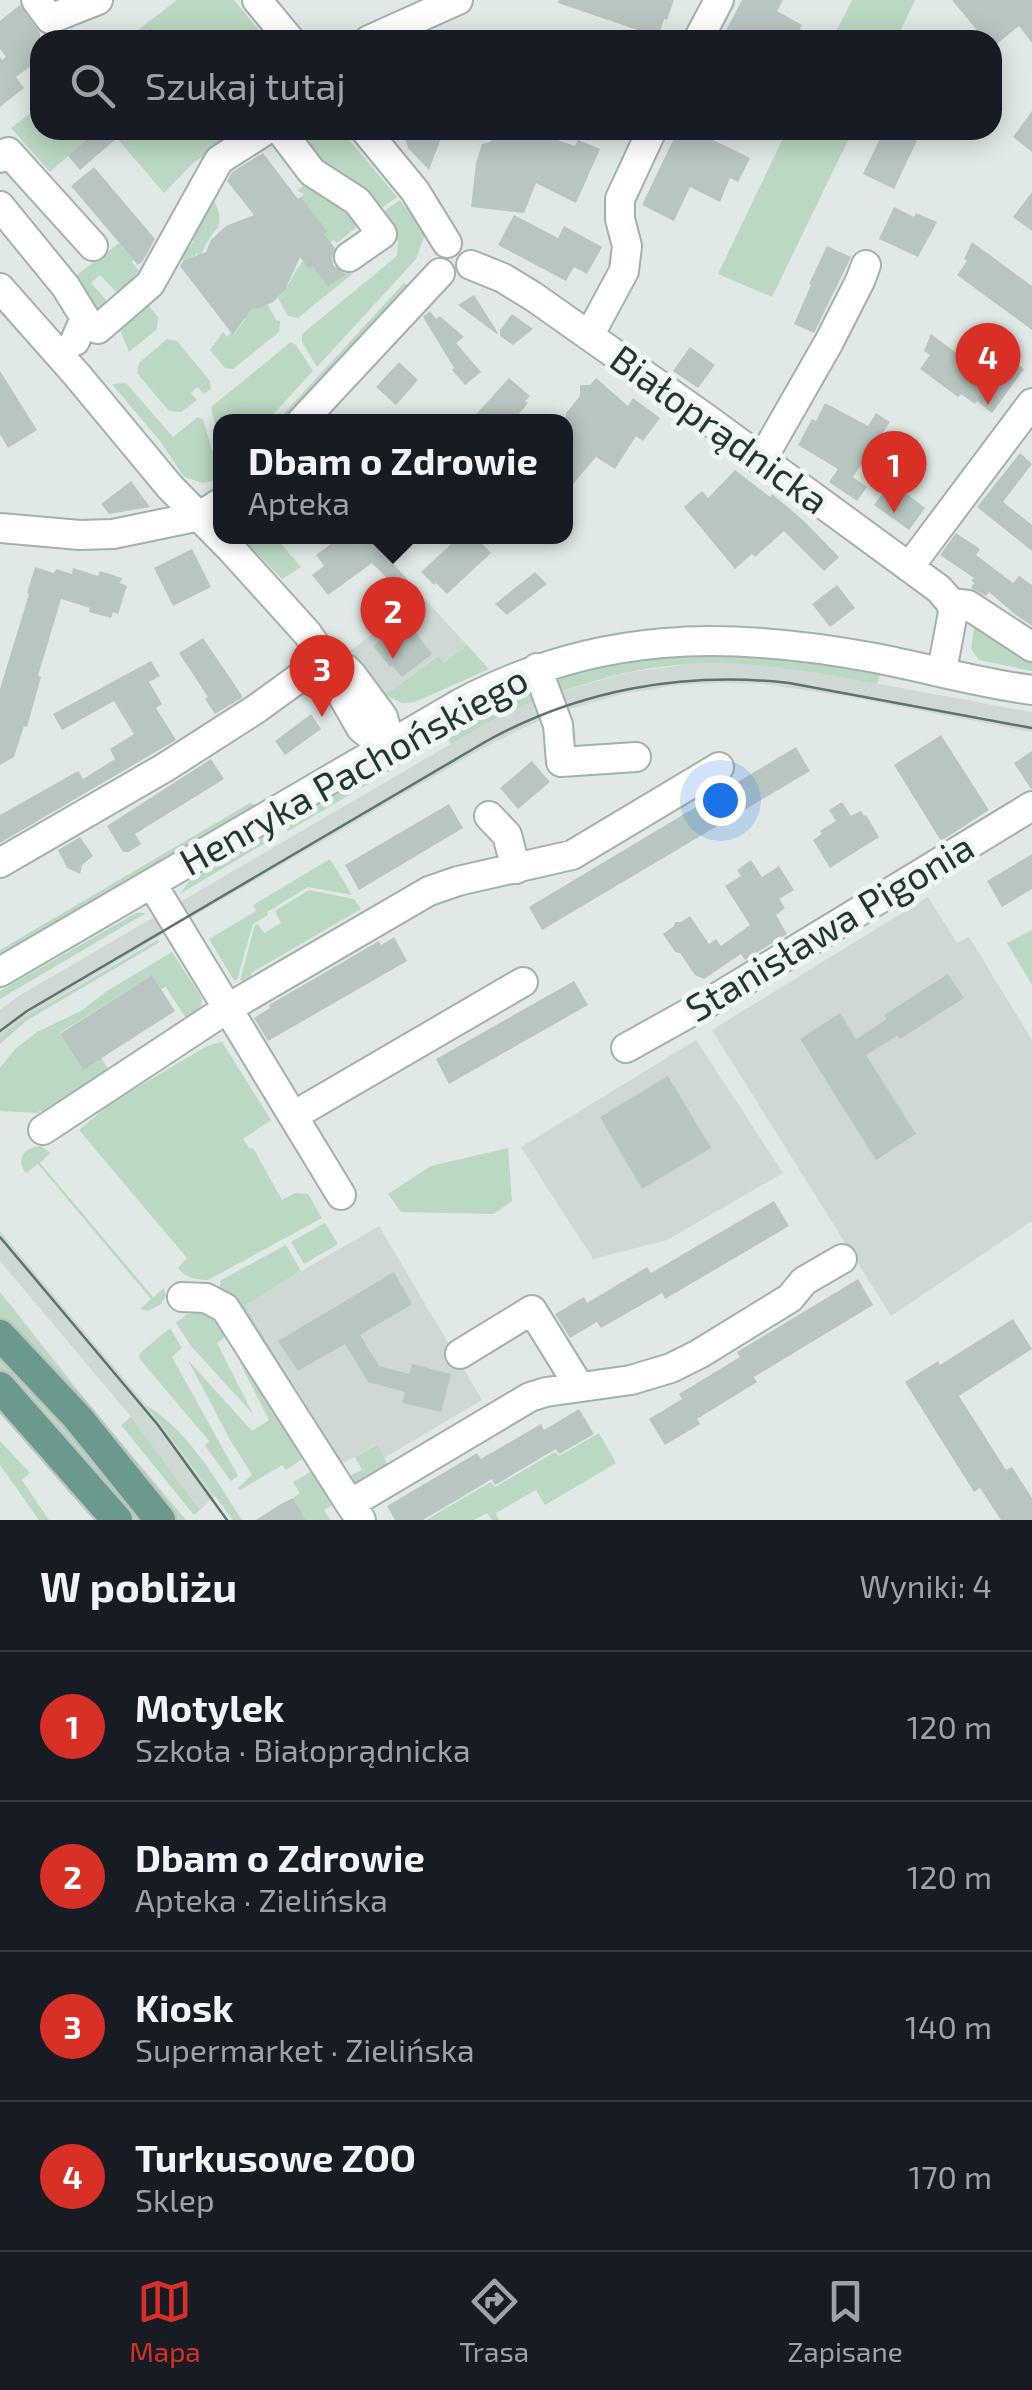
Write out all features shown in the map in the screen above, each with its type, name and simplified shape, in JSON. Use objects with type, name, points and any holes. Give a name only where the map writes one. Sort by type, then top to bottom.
[{"type":"main road","points":[[0,1335],[78,1418],[160,1520]]},
{"type":"main road","points":[[0,1387],[117,1520]]},
{"type":"street","points":[[36,0],[50,19],[98,0]]},
{"type":"street","points":[[257,0],[282,30]]},
{"type":"street","points":[[391,30],[458,0]]},
{"type":"street","points":[[703,30],[719,0]]},
{"type":"street","points":[[0,206],[66,287],[86,318],[86,335],[150,284],[196,177],[250,140]]},
{"type":"street","points":[[288,140],[312,172],[357,201],[382,234],[349,257]]},
{"type":"street","points":[[377,140],[411,169],[447,243],[435,256],[440,272],[457,278],[470,265]]},
{"type":"street","points":[[590,336],[624,270],[628,246],[620,219],[620,199],[647,140]]},
{"type":"street","points":[[0,158],[8,152],[93,246]]},
{"type":"street","name":"Białoprądnicka","points":[[447,243],[457,242],[466,247],[470,265],[514,284],[707,419],[939,589],[950,603],[968,605],[1032,647]]},
{"type":"street","points":[[761,461],[829,342],[866,265]]},
{"type":"street","points":[[308,414],[440,272]]},
{"type":"street","points":[[0,288],[170,487],[210,509]]},
{"type":"street","points":[[909,567],[1032,402]]},
{"type":"street","points":[[0,528],[96,535],[130,531],[210,509]]},
{"type":"street","points":[[237,544],[326,659],[361,728],[390,744]]},
{"type":"street","points":[[942,671],[953,616],[950,603]]},
{"type":"street","name":"Henryka Pachońskiego","points":[[0,972],[486,689],[586,654],[663,642],[764,643],[942,671],[1032,690]]},
{"type":"street","points":[[0,863],[164,768],[326,659]]},
{"type":"street","points":[[538,668],[558,725],[560,762],[636,757]]},
{"type":"street","points":[[43,1130],[228,1008],[429,891],[572,855],[719,767]]},
{"type":"street","name":"Stanisława Pigonia","points":[[626,1048],[723,994],[1032,806]]},
{"type":"street","points":[[488,816],[507,835],[516,870]]},
{"type":"street","name":"Henryka Pachońskiego","points":[[152,884],[342,1196]]},
{"type":"street","points":[[294,1116],[523,982]]},
{"type":"street","points":[[182,1297],[206,1298],[226,1308],[355,1512],[530,1397],[631,1380],[671,1368],[790,1298],[804,1281],[842,1259]]},
{"type":"street","points":[[460,1354],[532,1310],[579,1386]]},
{"type":"shaded area","points":[[422,596],[467,645],[444,663],[437,656],[385,695],[349,652]]},
{"type":"shaded area","points":[[692,664],[754,664],[809,671],[1032,712],[1032,732],[764,684],[678,685],[623,694],[562,711],[555,693],[631,672]]},
{"type":"shaded area","points":[[542,698],[548,716],[483,748],[195,915],[37,1010],[0,1038],[0,1010],[17,997],[492,720]]},
{"type":"shaded area","points":[[928,897],[957,943],[969,937],[1032,1040],[1032,1221],[891,1316],[712,1030]]},
{"type":"shaded area","points":[[696,1040],[783,1173],[667,1240],[593,1259],[521,1147]]},
{"type":"shaded area","points":[[379,1226],[482,1400],[384,1458],[376,1445],[342,1464],[245,1304]]},
{"type":"shaded area","points":[[0,1231],[146,1405],[215,1496],[200,1510],[127,1412],[0,1261]]},
{"type":"green space","points":[[177,0],[234,0],[259,30],[138,30]]},
{"type":"green space","points":[[852,0],[915,0],[901,30],[837,30]]},
{"type":"green space","points":[[30,114],[30,140],[87,140],[50,172],[11,128]]},
{"type":"green space","points":[[119,140],[230,140],[194,162],[164,193]]},
{"type":"green space","points":[[298,140],[349,140],[397,197],[376,212],[312,163]]},
{"type":"green space","points":[[782,140],[848,140],[772,297],[718,274]]},
{"type":"green space","points":[[310,180],[364,221],[337,243],[330,242],[324,234],[327,231],[301,197],[304,194],[297,191]]},
{"type":"green space","points":[[213,198],[218,209],[217,228],[201,256],[196,253],[177,262],[194,241],[185,234]]},
{"type":"green space","points":[[400,200],[425,234],[416,259],[317,367],[302,342],[302,334],[397,256],[398,241],[379,215]]},
{"type":"green space","points":[[119,243],[139,271],[118,294],[100,275],[91,283],[109,303],[95,317],[73,278]]},
{"type":"green space","points":[[382,245],[379,252],[298,318],[288,316],[278,298],[303,261],[309,268],[312,266],[328,287]]},
{"type":"green space","points":[[404,283],[411,287],[294,414],[283,414]]},
{"type":"green space","points":[[147,304],[158,317],[157,329],[129,352],[120,330],[123,318]]},
{"type":"green space","points":[[268,305],[280,321],[279,332],[233,369],[225,368],[210,350],[223,332],[227,337],[231,332],[234,335],[245,319],[239,311]]},
{"type":"green space","points":[[167,339],[177,341],[210,381],[211,389],[204,394],[197,387],[191,393],[197,400],[181,412],[169,411],[137,373],[139,363]]},
{"type":"green space","points":[[291,342],[313,371],[273,414],[213,415],[211,407]]},
{"type":"green space","points":[[126,383],[173,437],[198,417],[203,420],[213,452],[213,481],[203,483],[184,477],[160,441],[112,384]]},
{"type":"green space","points":[[248,544],[281,544],[301,567],[282,579]]},
{"type":"green space","points":[[975,622],[1032,656],[1032,671],[979,660],[971,649]]},
{"type":"green space","points":[[467,645],[489,669],[415,702],[402,703],[385,695],[438,656],[444,663]]},
{"type":"green space","points":[[746,650],[880,675],[877,684],[791,669],[675,665],[634,671],[555,693],[556,675],[613,658]]},
{"type":"green space","points":[[527,685],[542,698],[451,744],[444,731],[489,702]]},
{"type":"green space","points":[[405,754],[419,754],[288,831],[282,826]]},
{"type":"green space","points":[[250,803],[256,805],[0,955],[0,950]]},
{"type":"green space","points":[[272,832],[272,839],[180,894],[189,881]]},
{"type":"green space","points":[[330,859],[352,895],[308,887],[267,912],[253,924],[234,980],[209,939],[256,911],[253,905]]},
{"type":"green space","points":[[309,890],[354,899],[361,909],[251,973],[252,983],[240,980],[255,925],[264,933],[281,923],[275,911]]},
{"type":"green space","points":[[136,913],[146,913],[0,999],[0,991]]},
{"type":"green space","points":[[1032,930],[1032,985],[1007,943]]},
{"type":"green space","points":[[159,939],[26,1021],[0,1044],[0,1038],[24,1018]]},
{"type":"green space","points":[[172,952],[202,998],[201,1010],[187,1020],[166,987],[161,989],[152,975],[60,1033],[82,1069],[101,1058],[109,1070],[40,1113],[0,1111],[0,1068],[15,1049]]},
{"type":"green space","points":[[222,1042],[271,1120],[243,1139],[253,1148],[282,1200],[295,1193],[308,1194],[322,1218],[208,1280],[191,1278],[178,1268],[187,1258],[79,1130],[111,1103],[207,1046]]},
{"type":"green space","points":[[41,1146],[50,1153],[40,1163],[153,1297],[164,1288],[166,1296],[161,1304],[148,1311],[140,1309],[151,1299],[38,1164],[26,1173],[21,1163],[23,1155],[30,1148]]},
{"type":"green space","points":[[508,1148],[512,1201],[494,1214],[401,1212],[388,1194],[431,1166]]},
{"type":"green space","points":[[325,1223],[338,1244],[304,1264],[291,1242]]},
{"type":"green space","points":[[286,1245],[301,1271],[245,1305],[349,1476],[362,1470],[355,1457],[377,1445],[390,1469],[360,1486],[350,1486],[219,1290],[221,1280]]},
{"type":"green space","points":[[0,1292],[186,1520],[173,1520],[0,1318]]},
{"type":"green space","points":[[198,1312],[216,1318],[226,1331],[217,1343],[253,1414],[191,1346],[176,1323],[187,1314]]},
{"type":"green space","points":[[170,1328],[182,1348],[172,1357],[238,1476],[231,1481],[205,1446],[209,1441],[139,1358]]},
{"type":"green space","points":[[0,1356],[51,1405],[147,1520],[130,1520],[0,1375]]},
{"type":"green space","points":[[188,1360],[252,1431],[269,1420],[240,1363],[244,1360],[304,1458],[286,1470],[282,1465],[240,1490],[252,1475]]},
{"type":"green space","points":[[146,1405],[188,1442],[242,1520],[233,1520]]},
{"type":"green space","points":[[131,1417],[200,1510],[194,1515],[121,1425]]},
{"type":"green space","points":[[599,1433],[616,1463],[545,1505],[536,1490],[496,1513],[499,1520],[492,1520],[487,1513],[474,1520],[426,1520],[491,1482],[495,1487],[555,1452],[559,1456]]},
{"type":"green space","points":[[0,1441],[30,1473],[22,1480],[49,1520],[39,1520],[0,1465]]},
{"type":"green space","points":[[312,1471],[332,1505],[324,1510],[330,1520],[306,1520],[293,1498],[300,1493],[293,1482]]},
{"type":"building","points":[[674,0],[660,30],[637,30],[558,3]]},
{"type":"building","points":[[742,0],[783,0],[777,11],[802,25],[802,30],[726,30]]},
{"type":"building","points":[[952,0],[1032,0],[1032,43],[1019,26],[1002,40],[1002,30],[977,30]]},
{"type":"building","points":[[20,5],[38,30],[30,30],[30,66],[16,77],[24,88],[0,107],[0,57],[6,57],[0,49],[0,21]]},
{"type":"building","points":[[1032,111],[1032,152],[1013,137]]},
{"type":"building","points":[[86,140],[115,140],[80,170],[68,156]]},
{"type":"building","points":[[405,140],[440,140],[429,170]]},
{"type":"building","points":[[558,140],[575,146],[578,140],[600,149],[576,203],[536,183],[524,213],[471,207],[476,163],[482,144]]},
{"type":"building","points":[[673,140],[713,140],[750,158],[738,182],[730,178],[720,202],[690,187],[674,221],[642,205]]},
{"type":"building","points":[[879,140],[917,140],[894,189],[863,174]]},
{"type":"building","points":[[263,153],[328,232],[324,234],[335,248],[334,266],[346,274],[328,287],[300,257],[285,290],[273,302],[251,309],[233,335],[180,266],[184,260],[206,252],[211,240],[226,226],[254,215],[227,181],[232,172]]},
{"type":"building","points":[[94,167],[155,239],[138,265],[71,186]]},
{"type":"building","points":[[1032,192],[1032,231],[1013,217]]},
{"type":"building","points":[[894,207],[937,222],[918,257],[879,239]]},
{"type":"building","points":[[514,215],[558,238],[564,226],[602,247],[587,274],[574,267],[566,281],[498,245]]},
{"type":"building","points":[[972,242],[1032,286],[1032,330],[957,275],[967,261],[964,259]]},
{"type":"building","points":[[827,246],[851,257],[814,333],[794,324]]},
{"type":"building","points":[[474,295],[498,333],[497,334],[458,305]]},
{"type":"building","points":[[430,311],[464,337],[456,343],[481,372],[465,385],[452,370],[423,317]]},
{"type":"building","points":[[512,314],[533,329],[513,345],[500,336]]},
{"type":"building","points":[[931,334],[978,369],[996,344],[1024,369],[992,413],[977,401],[975,404],[961,394],[958,397],[920,369],[930,355],[924,351]]},
{"type":"building","points":[[690,347],[715,365],[698,388],[673,371]]},
{"type":"building","points":[[399,362],[418,380],[396,405],[376,387]]},
{"type":"building","points":[[0,371],[37,430],[8,448],[0,434]]},
{"type":"building","points":[[509,378],[530,396],[519,414],[476,414]]},
{"type":"building","points":[[596,378],[628,406],[633,398],[660,418],[643,441],[636,436],[615,469],[596,457],[573,484],[573,414],[566,413],[580,396],[580,385],[590,385]]},
{"type":"building","points":[[825,403],[868,426],[876,413],[890,422],[853,477],[867,487],[857,501],[829,482],[838,469],[798,445]]},
{"type":"building","points":[[1020,453],[1032,464],[1003,502],[1032,525],[1032,551],[977,507]]},
{"type":"building","points":[[735,470],[770,497],[772,494],[839,557],[824,571],[784,531],[735,569],[684,507],[702,491],[708,498]]},
{"type":"building","points":[[131,481],[150,507],[109,514],[101,504]]},
{"type":"building","points":[[891,482],[925,508],[909,530],[874,505]]},
{"type":"building","points":[[956,533],[980,549],[976,555],[1013,583],[1019,576],[1032,585],[1032,626],[989,592],[986,596],[971,588],[974,578],[940,555]]},
{"type":"building","points":[[331,544],[375,544],[416,589],[406,598],[372,563],[328,595],[312,575],[324,566],[316,555]]},
{"type":"building","points":[[451,544],[483,544],[491,553],[447,594],[421,572]]},
{"type":"building","points":[[192,549],[211,587],[173,606],[154,568]]},
{"type":"building","points":[[35,567],[72,574],[73,568],[98,576],[100,571],[122,578],[120,583],[127,586],[118,614],[113,612],[111,618],[61,599],[27,727],[24,726],[14,757],[0,765],[0,689]]},
{"type":"building","points":[[535,572],[547,584],[507,615],[495,604]]},
{"type":"building","points":[[837,585],[855,608],[830,627],[812,604]]},
{"type":"building","points":[[406,620],[432,654],[402,677],[373,646]]},
{"type":"building","points":[[203,638],[243,697],[215,714],[179,653]]},
{"type":"building","points":[[151,661],[160,676],[149,682],[162,704],[156,708],[176,740],[0,843],[0,815],[78,771],[83,779],[115,759],[110,749],[134,734],[114,701],[62,730],[53,714]]},
{"type":"building","points":[[311,714],[321,729],[285,755],[275,741]]},
{"type":"building","points":[[941,735],[989,810],[941,841],[894,765]]},
{"type":"building","points":[[796,747],[810,771],[542,930],[529,907]]},
{"type":"building","points":[[1032,751],[1032,789],[1031,789],[1014,763]]},
{"type":"building","points":[[211,759],[224,779],[135,834],[141,844],[123,852],[107,826]]},
{"type":"building","points":[[532,761],[550,782],[518,809],[500,788]]},
{"type":"building","points":[[842,802],[851,816],[861,811],[866,815],[879,837],[830,868],[813,840],[836,821],[829,810]]},
{"type":"building","points":[[449,804],[463,828],[359,890],[345,865]]},
{"type":"building","points":[[80,837],[93,856],[82,865],[80,874],[67,868],[58,850]]},
{"type":"building","points":[[1032,854],[1032,889],[1002,907],[987,881]]},
{"type":"building","points":[[751,860],[762,877],[779,866],[794,890],[779,899],[785,908],[776,915],[787,934],[745,960],[741,954],[704,979],[695,975],[663,934],[675,922],[690,916],[709,944],[716,939],[721,946],[750,925],[725,886],[741,876],[737,870]]},
{"type":"building","points":[[394,937],[407,961],[268,1041],[254,1018],[269,1005],[379,941],[381,945]]},
{"type":"building","points":[[948,974],[964,998],[900,1039],[897,1036],[866,1055],[916,1134],[876,1160],[800,1039],[840,1013],[856,1039],[887,1019],[884,1015]]},
{"type":"building","points":[[152,975],[175,1011],[83,1070],[60,1034]]},
{"type":"building","points":[[574,981],[588,1005],[449,1084],[436,1059]]},
{"type":"building","points":[[668,1076],[711,1148],[642,1189],[600,1117]]},
{"type":"building","points":[[774,1201],[789,1226],[665,1299],[662,1293],[601,1328],[597,1322],[570,1338],[555,1314],[584,1297],[587,1303],[647,1267],[651,1273]]},
{"type":"building","points":[[394,1272],[412,1304],[360,1335],[379,1366],[409,1374],[412,1364],[451,1374],[441,1412],[402,1403],[405,1392],[368,1382],[345,1344],[298,1371],[278,1341]]},
{"type":"building","points":[[858,1279],[873,1305],[754,1377],[757,1382],[697,1419],[700,1424],[665,1445],[649,1419],[682,1399],[679,1394],[740,1357],[737,1352]]},
{"type":"building","points":[[1013,1319],[1032,1349],[959,1396],[1006,1470],[1012,1467],[1032,1498],[1032,1520],[1001,1520],[980,1488],[974,1492],[905,1382]]},
{"type":"building","points":[[579,1409],[594,1434],[559,1454],[556,1449],[495,1485],[492,1479],[423,1520],[395,1520],[387,1506],[477,1453],[481,1459],[541,1424],[544,1430]]},
{"type":"building","points":[[293,1498],[306,1520],[256,1520],[281,1504]]},
{"type":"tram line","points":[[0,1031],[27,1011],[485,742],[520,724],[594,697],[671,683],[749,680],[789,683],[1032,728]]},
{"type":"tram line","points":[[0,1237],[158,1425],[227,1520]]},
{"type":"place","name":"Turkusowe ZOO","points":[[988,405]]},
{"type":"place","name":"Motylek","points":[[894,513]]},
{"type":"place","name":"Dbam o Zdrowie","points":[[393,659]]},
{"type":"place","name":"Kiosk","points":[[322,717]]}]
